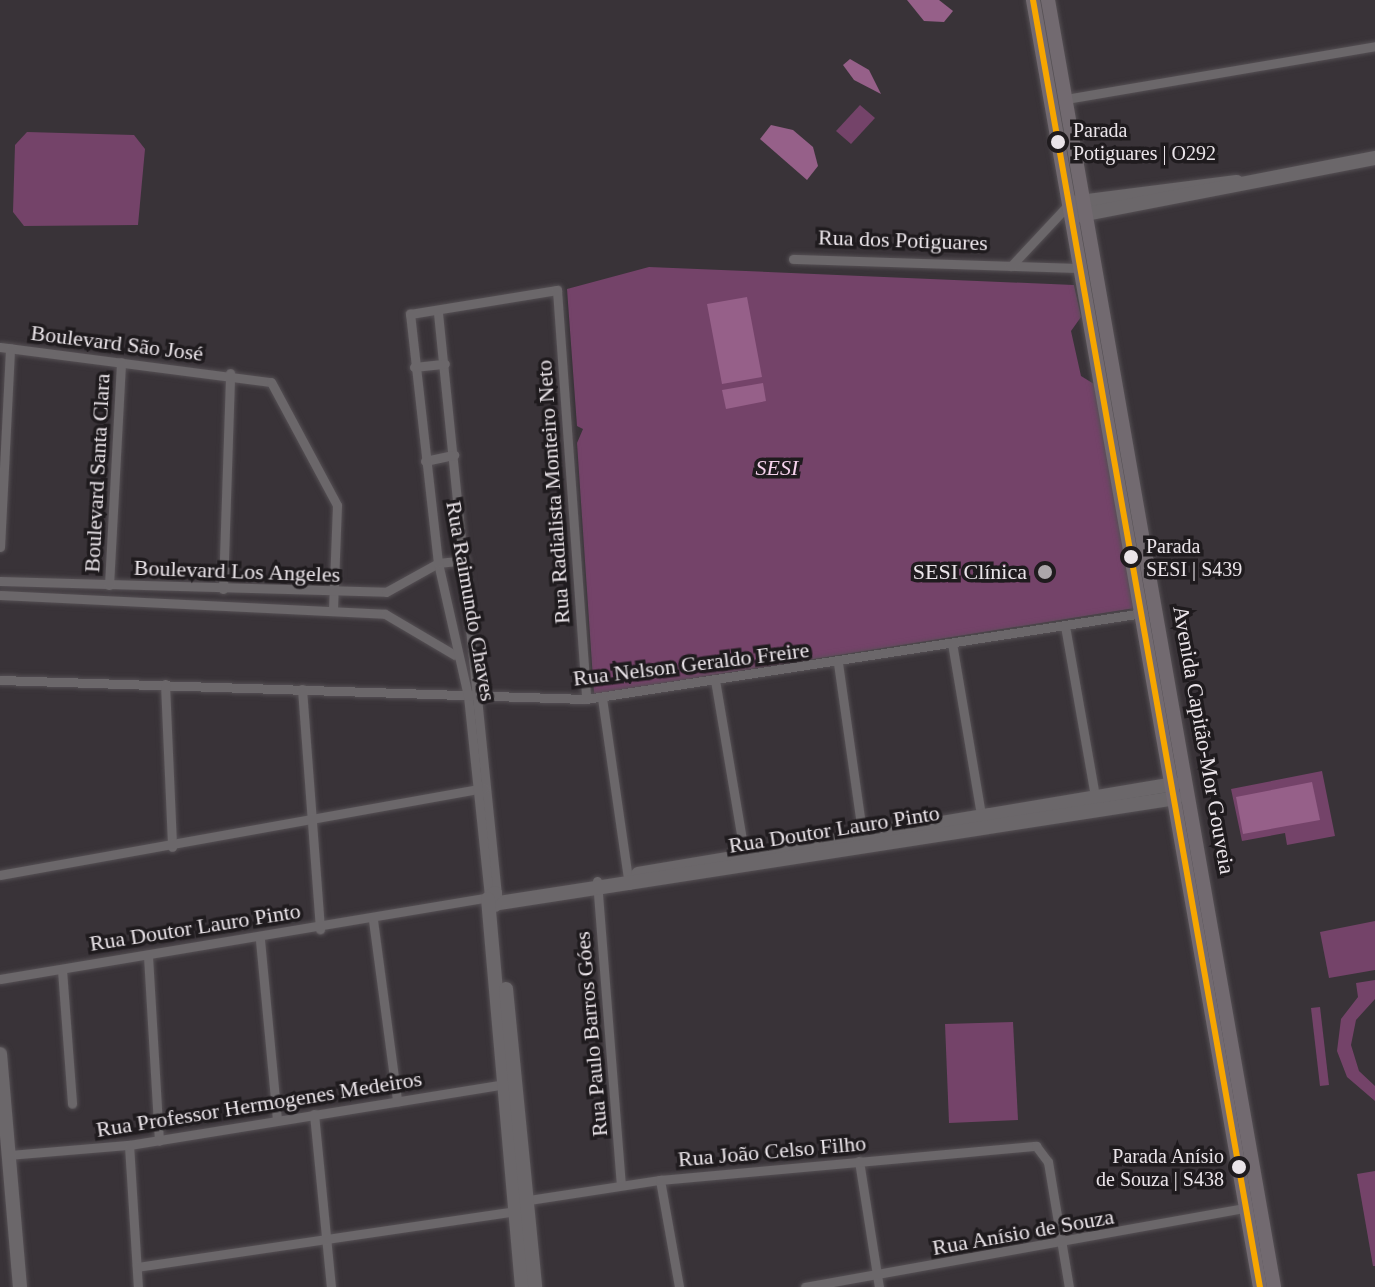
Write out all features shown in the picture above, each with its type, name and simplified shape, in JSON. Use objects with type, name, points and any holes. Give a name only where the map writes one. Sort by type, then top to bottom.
[{"type":"main road","name":"Avenida Capitão-Mor Gouveia","points":[[1033,0],[1175,791],[1260,1287]]},
{"type":"main road","name":"Avenida Capitão-Mor Gouveia","points":[[1048,0],[1201,847],[1274,1287]]},
{"type":"main road","points":[[1103,391],[1123,407]]},
{"type":"main road","points":[[1189,873],[1201,847]]},
{"type":"main road","points":[[1209,987],[1227,1007]]},
{"type":"street","points":[[1066,99],[1375,46]]},
{"type":"street","points":[[1071,210],[1375,158]]},
{"type":"street","name":"Rua dos Potiguares","points":[[1011,266],[1071,210]]},
{"type":"street","name":"Rua dos Potiguares","points":[[793,259],[1081,268]]},
{"type":"street","name":"Rua Radialista Monteiro Neto","points":[[438,313],[551,286],[586,699]]},
{"type":"street","name":"Rua Raimundo Chaves","points":[[483,788],[480,696],[438,313],[409,315],[438,563],[455,655],[468,696],[483,788],[519,1206],[522,1287]]},
{"type":"street","points":[[0,547],[5,348]]},
{"type":"street","name":"Boulevard São José","points":[[5,348],[230,373],[276,386],[328,480],[337,505],[333,610]]},
{"type":"street","name":"Boulevard Santa Clara","points":[[109,585],[121,362]]},
{"type":"street","points":[[414,367],[445,364]]},
{"type":"street","points":[[223,589],[230,373]]},
{"type":"street","points":[[425,461],[454,455]]},
{"type":"street","name":"Boulevard Los Angeles","points":[[0,581],[386,592],[438,563],[465,560]]},
{"type":"street","points":[[32,582],[40,590],[35,596]]},
{"type":"street","points":[[74,584],[66,591],[75,599]]},
{"type":"street","points":[[385,614],[386,592]]},
{"type":"street","name":"Boulevard Los Angeles","points":[[0,595],[385,614],[455,655]]},
{"type":"street","name":"Rua Nelson Geraldo Freire","points":[[0,680],[586,699],[838,663],[1143,613]]},
{"type":"street","points":[[1065,626],[1096,802]]},
{"type":"street","points":[[952,643],[982,822]]},
{"type":"street","points":[[838,663],[863,841]]},
{"type":"street","points":[[715,680],[746,860]]},
{"type":"street","points":[[165,684],[172,847]]},
{"type":"street","points":[[302,689],[320,929]]},
{"type":"street","points":[[602,698],[628,880]]},
{"type":"street","points":[[0,875],[172,847],[483,788]]},
{"type":"street","name":"Rua Doutor Lauro Pinto","points":[[0,979],[260,940],[443,907],[1175,791]]},
{"type":"street","name":"Rua Paulo Barros Góes","points":[[597,885],[621,1185]]},
{"type":"street","points":[[373,920],[397,1101]]},
{"type":"street","points":[[260,940],[259,988],[277,1120]]},
{"type":"street","points":[[148,956],[159,1141]]},
{"type":"street","points":[[62,970],[72,1104]]},
{"type":"street","points":[[0,1054],[20,1287]]},
{"type":"street","name":"Rua Professor Hermogenes Medeiros","points":[[9,1155],[159,1141],[509,1084]]},
{"type":"street","points":[[314,1114],[331,1287]]},
{"type":"street","points":[[129,1145],[138,1287]]},
{"type":"street","name":"Rua João Celso Filho","points":[[137,1267],[519,1206],[621,1185],[1034,1146],[1048,1162],[1061,1244]]},
{"type":"street","points":[[859,1161],[879,1287]]},
{"type":"street","points":[[660,1180],[679,1287]]},
{"type":"street","name":"Rua Raimundo Chaves","points":[[519,1206],[535,1287]]},
{"type":"street","name":"Rua Anísio de Souza","points":[[805,1287],[1061,1244],[1246,1208]]},
{"type":"street","points":[[1061,1244],[1069,1287]]},
{"type":"green space","points":[[860,105],[875,118],[851,144],[836,131]]},
{"type":"green space","points":[[27,132],[134,135],[145,149],[138,225],[24,226],[13,212],[15,145]]},
{"type":"green space","name":"SESI","points":[[649,267],[1074,285],[1081,317],[1071,331],[1081,376],[1094,384],[1135,608],[594,694],[577,443],[583,429],[577,426],[567,289]]},
{"type":"green space","points":[[1322,771],[1335,836],[1287,845],[1285,833],[1242,841],[1231,789]]},
{"type":"green space","points":[[1375,921],[1375,970],[1329,978],[1320,932]]},
{"type":"green space","points":[[1375,980],[1375,999],[1356,1020],[1351,1045],[1359,1071],[1375,1086],[1375,1101],[1347,1077],[1337,1051],[1341,1019],[1358,997],[1356,983]]},
{"type":"green space","points":[[1320,1007],[1329,1085],[1320,1086],[1311,1008]]},
{"type":"green space","points":[[1013,1022],[1018,1120],[949,1123],[945,1024]]},
{"type":"green space","points":[[1375,1171],[1375,1266],[1373,1266],[1357,1174]]},
{"type":"shaded area","points":[[907,0],[939,0],[953,11],[944,22],[924,21]]},
{"type":"shaded area","points":[[850,59],[869,70],[881,94],[854,80],[843,65]]},
{"type":"shaded area","points":[[771,125],[793,130],[813,147],[818,166],[807,180],[760,139]]},
{"type":"shaded area","points":[[747,297],[762,377],[722,384],[707,304]]},
{"type":"shaded area","points":[[763,383],[766,401],[726,409],[722,390]]},
{"type":"shaded area","points":[[1312,782],[1320,820],[1243,834],[1236,797]]},
{"type":"transit line","points":[[1033,0],[1260,1287]]},
{"type":"place","name":"Parada Potiguares | O292","points":[[1058,142]]},
{"type":"place","name":"Parada SESI | S439","points":[[1131,557]]},
{"type":"place","name":"SESI Clínica","points":[[1045,572]]},
{"type":"place","name":"Parada Anísio de Souza | S438","points":[[1239,1167]]}]
